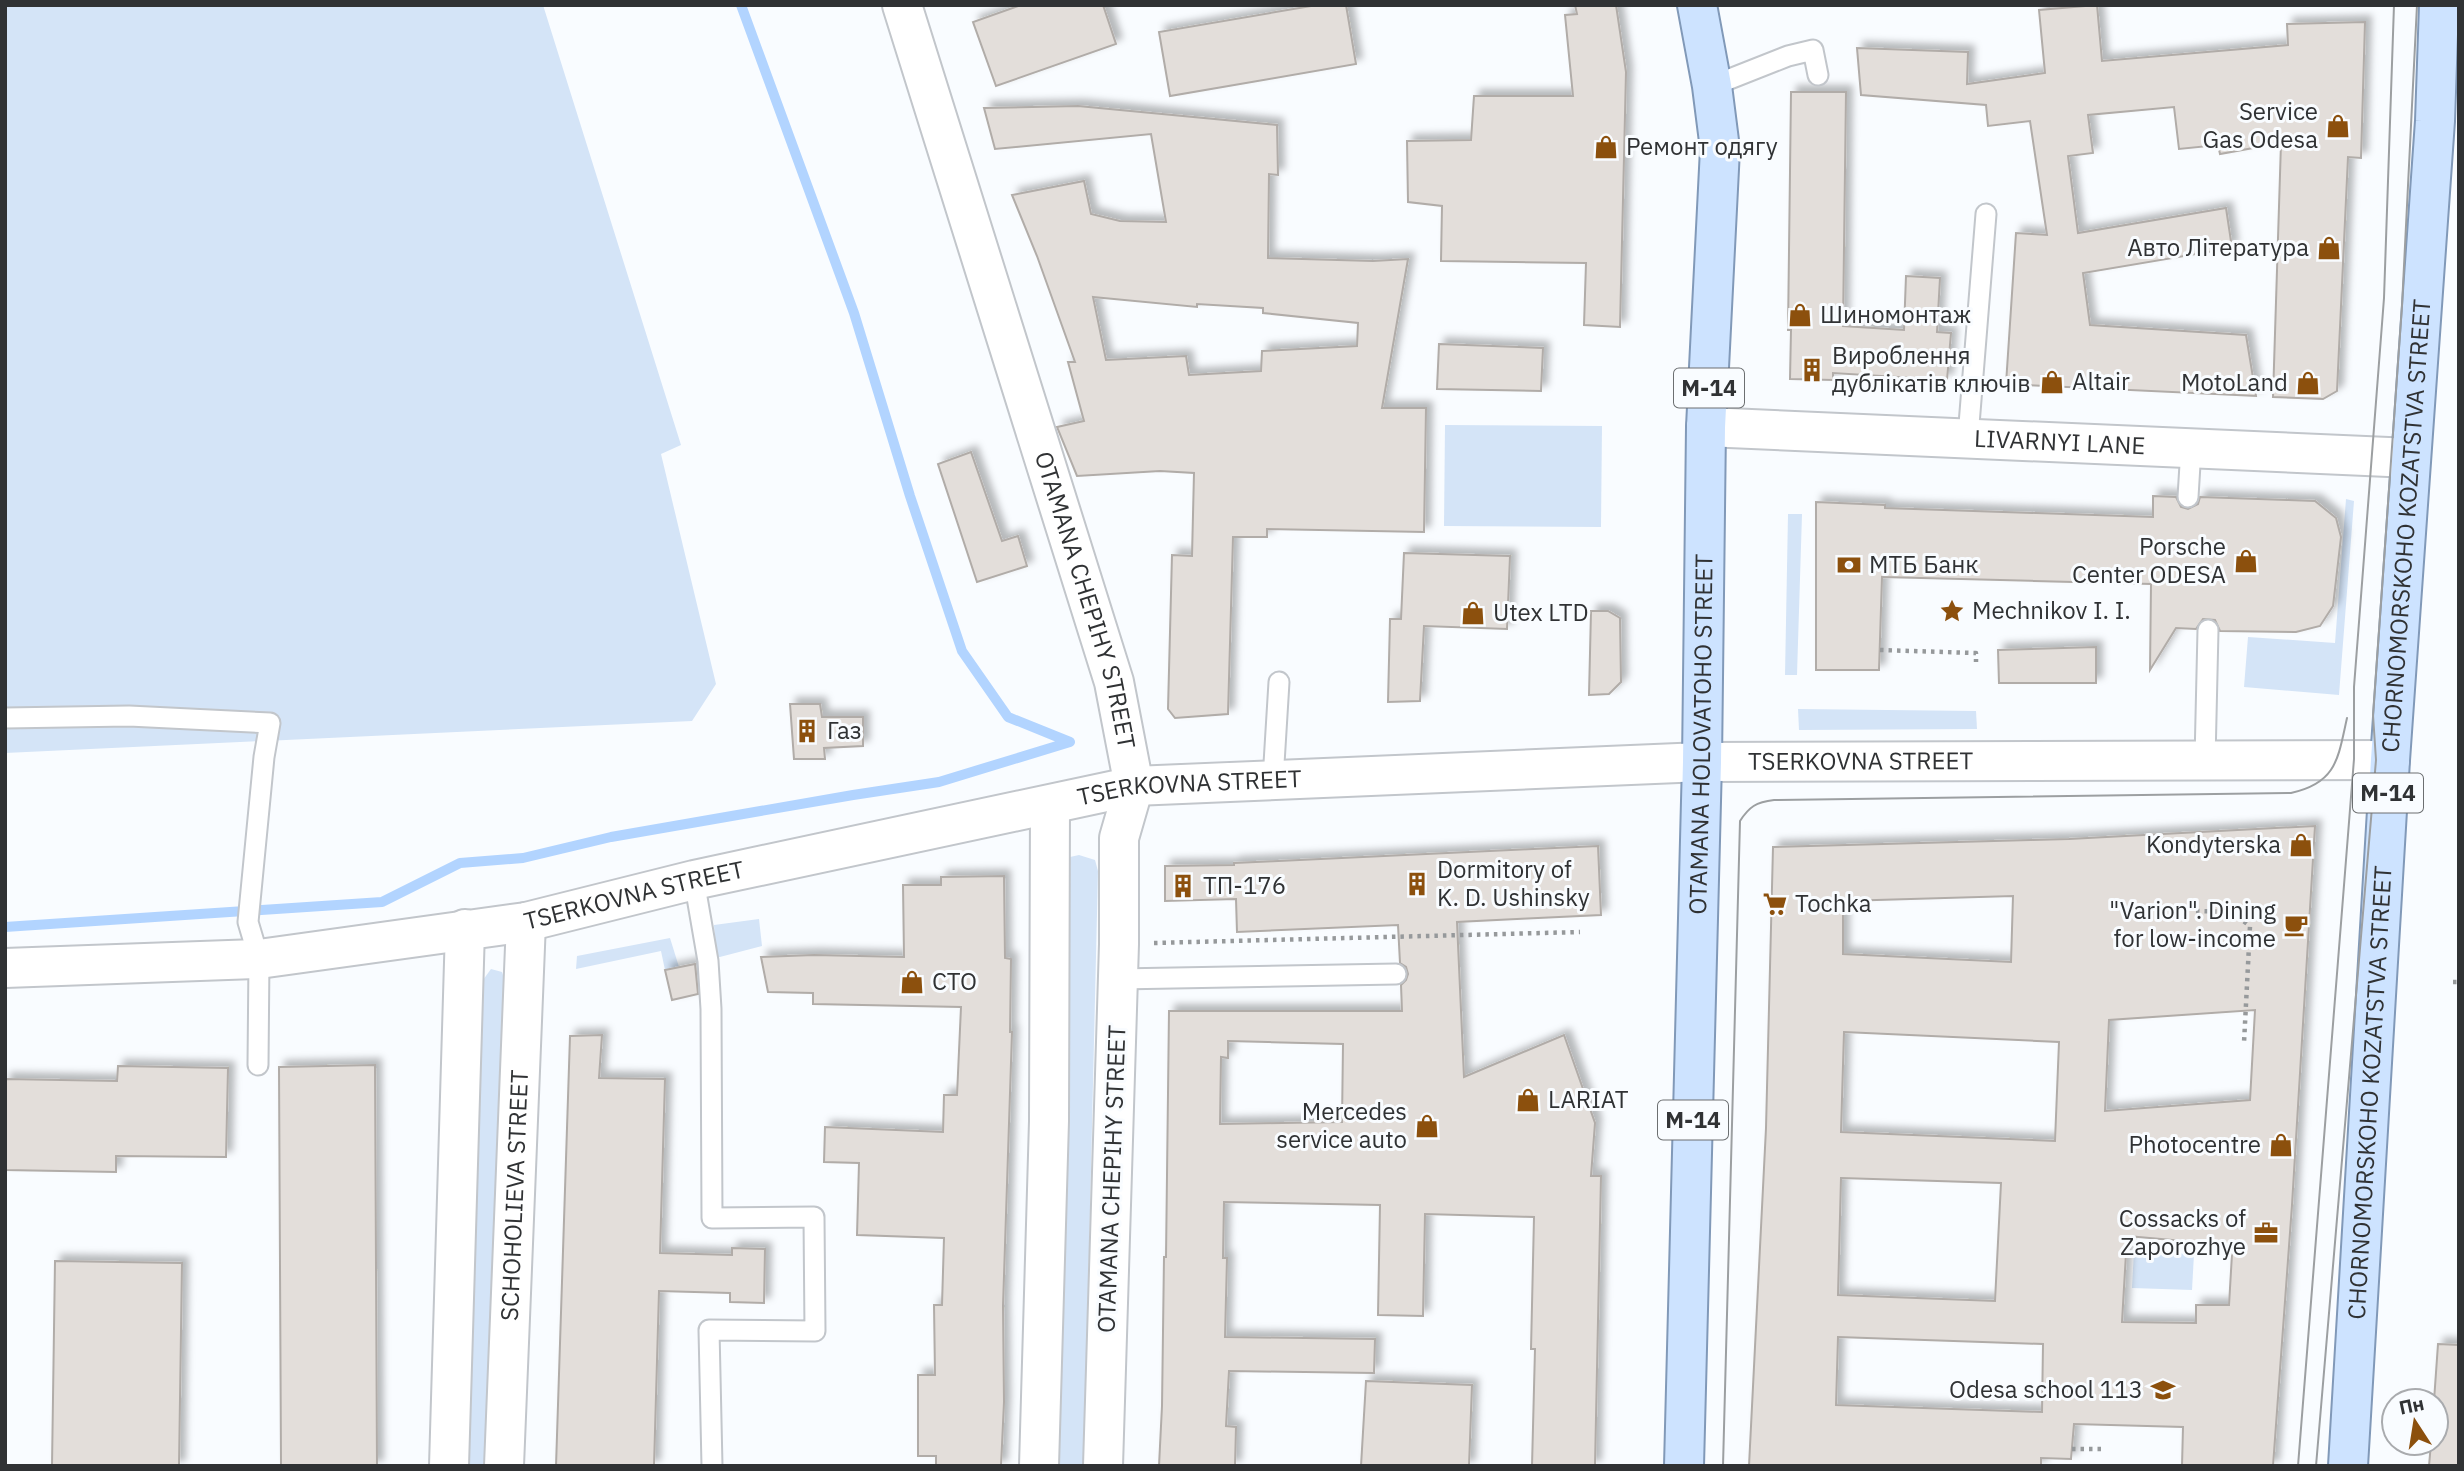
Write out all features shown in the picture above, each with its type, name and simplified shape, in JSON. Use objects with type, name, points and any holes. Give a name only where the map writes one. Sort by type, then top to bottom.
[{"type":"main road","name":"OTAMANA HOLOVATOHO STREET","points":[[1684,1466],[1702,762],[1706,427],[1720,149],[1697,5]]},
{"type":"main road","name":"CHORNOMORSKOHO KOZATSTVA STREET","points":[[2348,1466],[2390,760],[2435,121],[2439,5]]},
{"type":"street","name":"OTAMANA CHEPIHY STREET","points":[[902,5],[1114,682],[1134,786],[1119,838],[1118,962],[1102,1466]]},
{"type":"street","name":"LIVARNYI LANE","points":[[1706,427],[2411,458]]},
{"type":"street","name":"TSERKOVNA STREET","points":[[5,968],[259,959],[526,922],[694,880],[1134,786],[1702,762],[2390,760]]},
{"type":"street","points":[[1039,1466],[1049,1121],[1050,805]]},
{"type":"street","name":"SCHOHOLIEVA STREET","points":[[504,1466],[526,922]]},
{"type":"street","points":[[449,1466],[466,929]]},
{"type":"lane","points":[[1712,86],[1788,56],[1813,50],[1818,75]]},
{"type":"lane","points":[[1968,437],[1986,214]]},
{"type":"lane","points":[[2188,497],[2191,448]]},
{"type":"lane","points":[[2205,760],[2208,630]]},
{"type":"lane","points":[[1273,780],[1279,682]]},
{"type":"lane","points":[[5,718],[129,716],[270,723],[264,757],[248,922],[259,959],[258,1065]]},
{"type":"lane","points":[[694,880],[708,961],[711,1009],[712,1218],[814,1217],[815,1331],[709,1330],[712,1466]]},
{"type":"lane","points":[[1118,962],[1395,974]]},
{"type":"path","points":[[1880,650],[1976,653],[1976,662]]},
{"type":"path","points":[[2196,911],[2231,912],[2250,926],[2244,1043]]},
{"type":"path","points":[[1118,962],[1580,932]]},
{"type":"path","points":[[2072,1449],[2106,1449]]},
{"type":"shaded area","points":[[5,5],[543,5],[681,445],[661,454],[716,684],[692,721],[5,753]]},
{"type":"shaded area","points":[[1445,425],[1602,426],[1601,527],[1444,526]]},
{"type":"shaded area","points":[[2346,499],[2354,501],[2339,695],[2244,687],[2248,637],[2335,643]]},
{"type":"shaded area","points":[[1788,514],[1802,514],[1797,675],[1785,675]]},
{"type":"shaded area","points":[[1798,709],[1976,711],[1977,729],[1799,730]]},
{"type":"shaded area","points":[[1079,855],[1095,860],[1098,871],[1084,1466],[1046,1466],[1061,859]]},
{"type":"shaded area","points":[[759,919],[762,946],[716,958],[714,925]]},
{"type":"shaded area","points":[[670,938],[679,967],[665,970],[661,951],[576,969],[577,956]]},
{"type":"shaded area","points":[[491,969],[502,972],[508,990],[497,1466],[467,1466],[479,993],[483,980]]},
{"type":"shaded area","points":[[2134,1251],[2194,1254],[2192,1290],[2132,1288]]},
{"type":"building","points":[[1021,5],[1103,5],[1116,44],[996,86],[973,22]]},
{"type":"building","points":[[1317,5],[1346,5],[1356,64],[1170,96],[1159,32]]},
{"type":"building","points":[[1575,5],[1616,5],[1626,72],[1620,327],[1584,325],[1586,263],[1441,261],[1442,206],[1408,202],[1407,141],[1471,140],[1474,96],[1573,96],[1565,15],[1577,14]]},
{"type":"building","points":[[2097,5],[2102,61],[2288,45],[2287,24],[2365,22],[2361,158],[2348,157],[2337,391],[2323,399],[2273,397],[2281,143],[2220,154],[2218,145],[2179,149],[2174,107],[2088,115],[2093,153],[2068,156],[2078,233],[2226,208],[2232,248],[2083,273],[2090,325],[2246,335],[2256,396],[2006,384],[2016,233],[2047,235],[2030,121],[1988,126],[1986,105],[1861,95],[1857,48],[1968,52],[1967,84],[2045,73],[2039,10]]},
{"type":"building","points":[[1791,92],[1846,92],[1843,326],[1904,330],[1906,276],[1940,278],[1937,332],[1951,333],[1947,380],[1833,373],[1833,380],[1790,379],[1791,330],[1788,330]]},
{"type":"building","points":[[1078,106],[1277,125],[1278,175],[1269,174],[1268,258],[1373,261],[1408,259],[1382,408],[1426,408],[1424,532],[1267,529],[1267,537],[1233,537],[1228,714],[1175,718],[1168,709],[1172,555],[1192,556],[1194,473],[1160,471],[1077,476],[1057,427],[1084,421],[1068,362],[1075,362],[1012,195],[1084,181],[1091,214],[1120,221],[1166,222],[1151,134],[995,149],[984,108]],"holes":[[[1093,297],[1197,307],[1197,304],[1263,308],[1263,313],[1358,323],[1357,346],[1262,351],[1261,371],[1189,375],[1186,356],[1106,360]]]},
{"type":"building","points":[[1439,344],[1543,348],[1541,391],[1437,389]]},
{"type":"building","points":[[971,452],[1002,541],[1018,536],[1027,566],[977,582],[938,464]]},
{"type":"building","points":[[2153,496],[2176,497],[2181,507],[2188,509],[2198,504],[2200,497],[2315,501],[2336,518],[2341,537],[2333,606],[2320,626],[2296,632],[2220,631],[2215,620],[2203,619],[2196,629],[2176,628],[2150,670],[2151,584],[1882,577],[1879,670],[1816,670],[1816,502],[1885,505],[1885,508],[2153,517]]},
{"type":"building","points":[[1404,553],[1510,556],[1507,629],[1424,626],[1420,701],[1388,702],[1390,619],[1401,619]]},
{"type":"building","points":[[1591,611],[1608,611],[1620,618],[1621,682],[1609,694],[1589,695]]},
{"type":"building","points":[[2096,647],[2096,683],[1999,683],[1998,650]]},
{"type":"building","points":[[790,704],[820,704],[822,717],[863,717],[863,746],[824,748],[825,759],[794,759]]},
{"type":"building","points":[[2315,826],[2273,1466],[2182,1466],[2183,1427],[2074,1424],[2071,1459],[2041,1458],[2041,1466],[1749,1466],[1766,1128],[1773,847],[2069,839]],"holes":[[[2013,896],[2011,962],[1843,954],[1843,901]],[[2255,1010],[2250,1100],[2105,1111],[2109,1020]],[[1844,1032],[2059,1042],[2055,1141],[1841,1132]],[[1841,1178],[2001,1183],[1995,1301],[1838,1295]],[[2127,1236],[2228,1245],[2228,1254],[2232,1254],[2229,1305],[2196,1305],[2196,1323],[2122,1322]],[[1838,1337],[2043,1344],[2042,1412],[1836,1405]]]},
{"type":"building","points":[[1598,846],[1601,915],[1457,922],[1464,1077],[1564,1035],[1595,1123],[1591,1176],[1601,1176],[1595,1466],[1532,1466],[1534,1217],[1425,1214],[1423,1316],[1378,1315],[1380,1205],[1224,1202],[1223,1258],[1227,1258],[1225,1337],[1375,1339],[1374,1373],[1229,1371],[1226,1426],[1236,1427],[1235,1466],[1159,1466],[1166,1257],[1169,1011],[1402,1011],[1401,985],[1408,974],[1406,967],[1400,963],[1398,925],[1237,932],[1236,899],[1165,901],[1165,866]],"holes":[[[1228,1041],[1343,1044],[1342,1122],[1220,1124],[1221,1057],[1228,1058]]]},
{"type":"building","points":[[1004,876],[1005,958],[1011,959],[1012,1032],[1001,1466],[936,1466],[936,1456],[918,1456],[918,1375],[935,1375],[934,1305],[942,1305],[944,1238],[857,1235],[859,1163],[824,1162],[825,1127],[943,1132],[944,1095],[957,1095],[961,1007],[813,1004],[813,993],[768,992],[761,957],[904,957],[903,885],[941,885],[941,877]]},
{"type":"building","points":[[695,964],[698,994],[672,1000],[665,970]]},
{"type":"building","points":[[602,1035],[599,1078],[665,1079],[660,1253],[732,1255],[732,1248],[765,1249],[764,1303],[730,1302],[730,1293],[659,1291],[654,1466],[556,1466],[570,1036]]},
{"type":"building","points":[[375,1065],[377,1466],[281,1466],[279,1067]]},
{"type":"building","points":[[118,1066],[228,1068],[226,1157],[116,1156],[116,1172],[5,1170],[5,1079],[117,1081]]},
{"type":"building","points":[[55,1261],[182,1263],[179,1466],[52,1466]]},
{"type":"building","points":[[2438,1344],[2459,1345],[2459,1466],[2429,1466],[2430,1457],[2450,1457],[2450,1387],[2435,1387]]},
{"type":"building","points":[[1366,1381],[1472,1385],[1469,1466],[1361,1466]]},
{"type":"waterway","points":[[5,927],[382,902],[460,863],[523,858],[611,837],[939,782],[1070,742],[1008,717],[962,651],[910,496],[854,313],[741,5]]},
{"type":"tram line","points":[[2298,1466],[2354,759],[2354,687],[2384,298],[2394,5]]},
{"type":"tram line","points":[[2316,1466],[2376,760],[2373,715],[2402,306],[2417,5]]},
{"type":"tram line","points":[[1723,1466],[1740,821],[1747,812],[1762,802],[1774,800],[2291,793],[2318,783],[2333,767],[2347,718]]},
{"type":"place","name":"Service Gas Odesa","points":[[2338,126]]},
{"type":"place","name":"Ремонт одягу","points":[[1606,147]]},
{"type":"place","name":"Авто Література","points":[[2329,248]]},
{"type":"place","name":"Шиномонтаж","points":[[1800,315]]},
{"type":"place","name":"Вироблення дублікатів ключів","points":[[1812,370]]},
{"type":"place","name":"Altair","points":[[2052,382]]},
{"type":"place","name":"MotoLand","points":[[2308,383]]},
{"type":"place","name":"Porsche Center ODESA","points":[[2246,561]]},
{"type":"place","name":"МТБ Банк","points":[[1849,565]]},
{"type":"place","name":"Mechnikov I. І.","points":[[1952,611]]},
{"type":"place","name":"Utex LTD","points":[[1473,613]]},
{"type":"place","name":"Газ","points":[[807,731]]},
{"type":"place","name":"Kondyterska","points":[[2301,845]]},
{"type":"place","name":"Dormitory of K. D. Ushinsky","points":[[1417,884]]},
{"type":"place","name":"ТП-176","points":[[1183,886]]},
{"type":"place","name":"Tochka","points":[[1775,904]]},
{"type":"place","name":"\"Varion\". Dining for low-income","points":[[2296,925]]},
{"type":"place","name":"СТО","points":[[912,982]]},
{"type":"place","name":"LARIAT","points":[[1528,1100]]},
{"type":"place","name":"Mercedes service auto","points":[[1427,1126]]},
{"type":"place","name":"Photocentre","points":[[2281,1145]]},
{"type":"place","name":"Cossacks of Zaporozhye","points":[[2266,1233]]},
{"type":"place","name":"Odesa school 113","points":[[2163,1390]]}]
